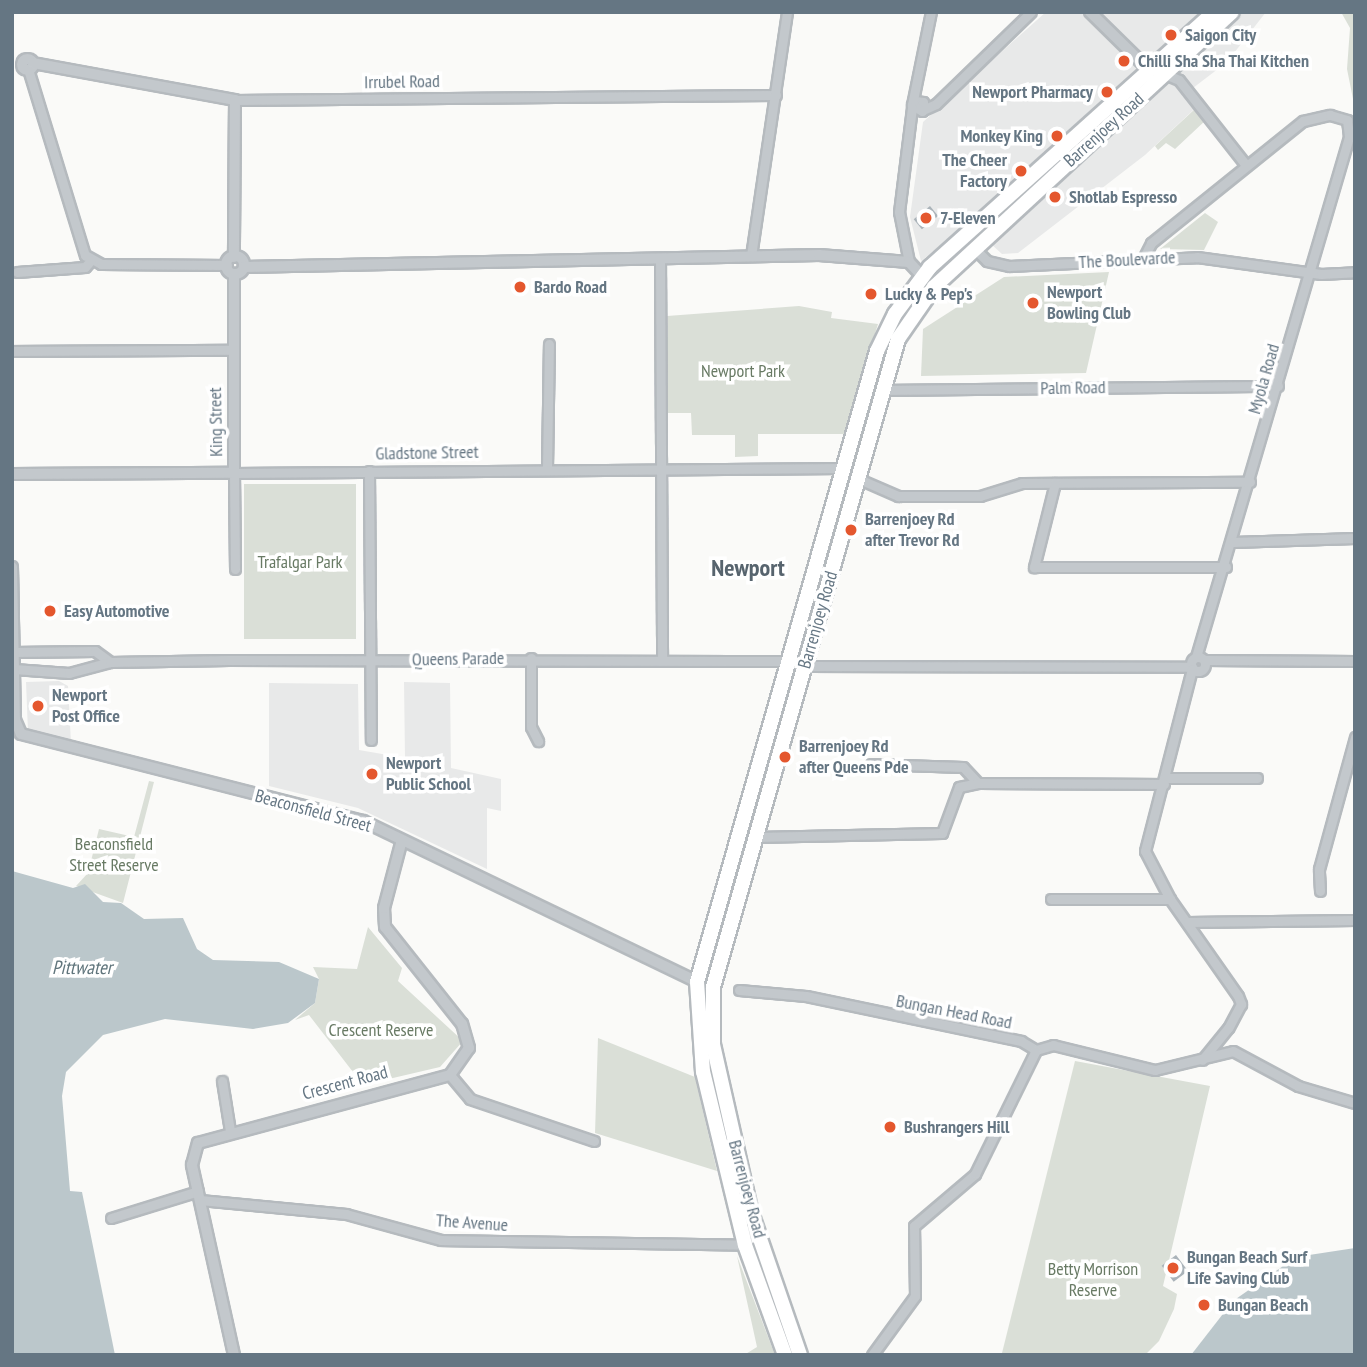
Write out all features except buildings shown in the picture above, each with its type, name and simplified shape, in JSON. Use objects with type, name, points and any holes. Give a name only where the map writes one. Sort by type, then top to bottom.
[{"type":"main road","name":"Barrenjoey Road","points":[[785,1355],[745,1245],[703,1072],[696,982],[868,386],[886,330],[922,276],[976,224],[1214,12]]},
{"type":"main road","name":"Barrenjoey Road","points":[[800,1355],[745,1188],[713,1045],[712,987],[898,340],[934,287],[1232,12]]},
{"type":"main road","points":[[953,246],[975,249],[976,224]]},
{"type":"main road","points":[[922,276],[934,287]]},
{"type":"main road","name":"Palm Road","points":[[868,386],[885,390]]},
{"type":"main road","points":[[843,468],[859,480]]},
{"type":"main road","name":"Queens Parade","points":[[788,661],[804,666]]},
{"type":"main road","name":"Beaconsfield Street","points":[[696,982],[712,987]]},
{"type":"street","points":[[751,256],[787,12]]},
{"type":"street","points":[[922,276],[909,262],[899,212],[910,133],[919,105],[920,76],[931,12]]},
{"type":"street","points":[[919,105],[941,97],[1031,12]]},
{"type":"street","points":[[1090,12],[1150,71]]},
{"type":"street","points":[[24,63],[91,260]]},
{"type":"street","name":"Irrubel Road","points":[[24,63],[235,100],[776,95]]},
{"type":"street","points":[[1143,259],[1151,243],[1246,165],[1179,80],[1165,74]]},
{"type":"street","points":[[235,100],[230,261],[234,274],[244,267]]},
{"type":"street","name":"Myola Road","points":[[1202,1059],[1241,1004],[1170,899],[1146,850],[1351,132],[1342,116],[1303,121],[1246,165]]},
{"type":"street","name":"The Boulevarde","points":[[975,249],[987,261],[1009,266],[1197,257],[1310,272],[1355,272]]},
{"type":"street","points":[[18,272],[85,267],[91,260],[230,261],[244,267],[751,256],[909,262]]},
{"type":"street","points":[[660,258],[662,657]]},
{"type":"street","name":"King Street","points":[[234,274],[232,350],[235,569]]},
{"type":"street","points":[[547,468],[549,344]]},
{"type":"street","points":[[12,351],[232,350]]},
{"type":"street","name":"Palm Road","points":[[885,390],[1278,386]]},
{"type":"street","name":"Gladstone Street","points":[[12,474],[547,468],[843,468]]},
{"type":"street","points":[[369,471],[372,740]]},
{"type":"street","points":[[859,480],[898,496],[980,496],[1012,484],[1250,482]]},
{"type":"street","points":[[1055,483],[1034,567],[1226,566]]},
{"type":"street","points":[[1233,542],[1355,538]]},
{"type":"street","name":"Beaconsfield Street","points":[[12,567],[15,724],[28,737],[363,821],[696,982]]},
{"type":"street","name":"Queens Parade","points":[[13,662],[95,651],[110,662]]},
{"type":"street","name":"Queens Parade","points":[[13,662],[69,673],[110,662],[662,657],[788,661]]},
{"type":"street","points":[[531,658],[531,727],[538,741]]},
{"type":"street","points":[[804,666],[1162,665],[1355,661]]},
{"type":"street","points":[[1320,891],[1318,869],[1355,737]]},
{"type":"street","points":[[871,764],[963,767],[978,783]]},
{"type":"street","points":[[755,837],[942,833],[959,787],[978,783],[1257,778]]},
{"type":"street","points":[[402,840],[383,918],[392,937],[468,1036],[466,1056],[450,1075],[470,1100],[594,1141]]},
{"type":"street","points":[[1051,899],[1170,899]]},
{"type":"street","points":[[1188,922],[1355,920]]},
{"type":"street","name":"Bungan Head Road","points":[[739,990],[806,996],[1021,1041],[1036,1050],[1052,1045],[1155,1070],[1233,1051],[1244,1054],[1298,1086],[1355,1103]]},
{"type":"street","points":[[872,1355],[915,1296],[914,1226],[975,1174],[1036,1050]]},
{"type":"street","name":"Crescent Road","points":[[234,1355],[199,1196],[194,1149],[203,1140],[230,1131],[450,1075]]},
{"type":"street","points":[[222,1081],[230,1131]]},
{"type":"street","name":"The Avenue","points":[[111,1218],[199,1196],[346,1214],[441,1240],[745,1245]]},
{"type":"shaded area","points":[[1046,12],[1266,12],[1227,62],[1193,88],[1203,101],[1145,155],[1018,253],[1002,254],[968,223],[921,261],[910,217],[923,122]]},
{"type":"shaded area","points":[[59,681],[68,686],[71,743],[28,732],[26,682]]},
{"type":"shaded area","name":"Newport Public School","points":[[404,682],[450,683],[451,768],[501,779],[501,811],[487,808],[487,869],[358,808],[269,786],[269,683],[358,684],[359,750],[405,758]]},
{"type":"green space","points":[[1341,12],[1355,12],[1355,109],[1347,69],[1350,28]]},
{"type":"green space","points":[[1196,108],[1206,120],[1175,149],[1166,143],[1158,150],[1155,146]]},
{"type":"green space","points":[[1205,213],[1218,222],[1204,250],[1160,249]]},
{"type":"green space","name":"Newport Bowling Club","points":[[1109,272],[1086,373],[921,376],[923,329],[1004,277]]},
{"type":"green space","name":"Newport Park","points":[[799,306],[832,312],[831,318],[878,324],[844,434],[758,434],[758,456],[735,457],[735,435],[692,435],[691,413],[667,413],[667,316]]},
{"type":"green space","name":"Trafalgar Park","points":[[244,484],[356,484],[356,639],[244,639]]},
{"type":"green space","name":"Beaconsfield Street Reserve","points":[[149,781],[154,782],[123,903],[76,886],[88,873],[99,829],[134,837]]},
{"type":"green space","name":"Crescent Reserve","points":[[368,927],[402,968],[398,981],[463,1041],[440,1067],[363,1085],[309,1015],[295,1020],[315,1003],[319,979],[313,967],[357,969]]},
{"type":"green space","points":[[598,1038],[695,1077],[717,1171],[595,1133]]},
{"type":"green space","name":"Betty Morrison Reserve","points":[[1075,1061],[1210,1086],[1163,1286],[1177,1294],[1174,1309],[1159,1341],[1145,1355],[996,1355],[1002,1353]]},
{"type":"green space","points":[[737,1256],[775,1355],[744,1355],[757,1347]]},
{"type":"water","name":"Pittwater","points":[[12,871],[73,888],[85,884],[103,902],[121,903],[144,919],[183,918],[197,949],[213,960],[279,962],[319,979],[315,1003],[288,1023],[253,1029],[165,1019],[103,1035],[66,1072],[62,1096],[70,1191],[82,1192],[115,1355],[12,1355]]},
{"type":"water","points":[[1355,1248],[1355,1355],[1191,1355],[1233,1301],[1296,1257]]},
{"type":"place","name":"Saigon City","points":[[1171,35]]},
{"type":"place","name":"Chilli Sha Sha Thai Kitchen","points":[[1124,61]]},
{"type":"place","name":"Newport Pharmacy","points":[[1107,92]]},
{"type":"place","name":"Monkey King","points":[[1057,136]]},
{"type":"place","name":"The Cheer Factory","points":[[1021,171]]},
{"type":"place","name":"Shotlab Espresso","points":[[1055,197]]},
{"type":"place","name":"7-Eleven","points":[[926,218]]},
{"type":"place","name":"Bardo Road","points":[[520,287]]},
{"type":"place","name":"Lucky & Pep's","points":[[871,294]]},
{"type":"place","name":"Newport Bowling Club","points":[[1033,303]]},
{"type":"place","name":"Barrenjoey Rd after Trevor Rd","points":[[851,530]]},
{"type":"place","name":"Easy Automotive","points":[[50,611]]},
{"type":"place","name":"Newport Post Office","points":[[38,706]]},
{"type":"place","name":"Barrenjoey Rd after Queens Pde","points":[[785,757]]},
{"type":"place","name":"Newport Public School","points":[[372,774]]},
{"type":"place","name":"Bushrangers Hill","points":[[890,1127]]},
{"type":"place","name":"Bungan Beach Surf Life Saving Club","points":[[1173,1268]]},
{"type":"place","name":"Bungan Beach","points":[[1204,1305]]},
{"type":"district","name":"Newport","points":[[748,568]]}]
